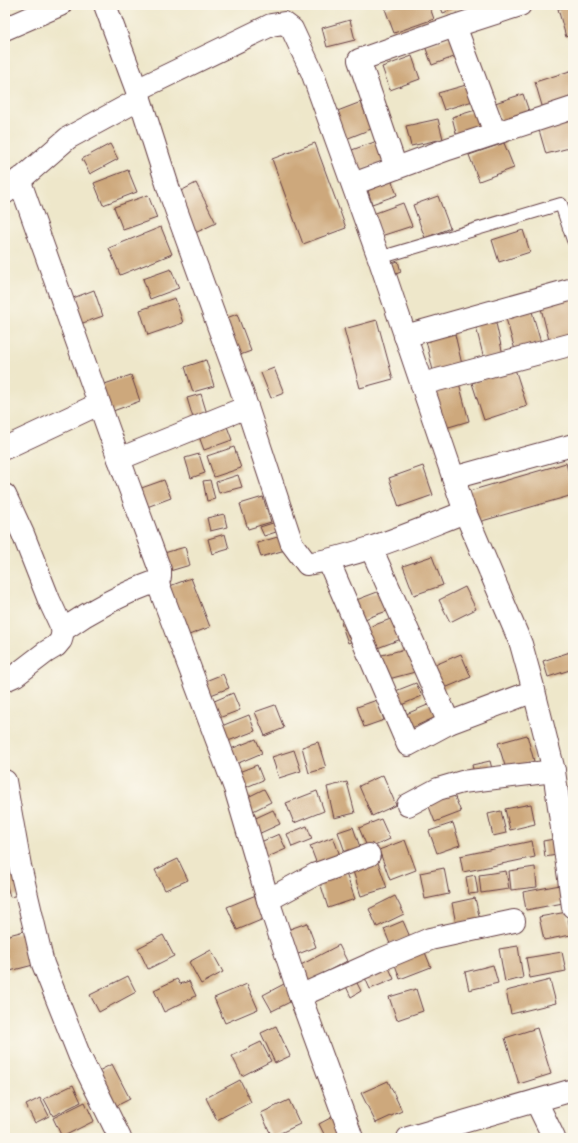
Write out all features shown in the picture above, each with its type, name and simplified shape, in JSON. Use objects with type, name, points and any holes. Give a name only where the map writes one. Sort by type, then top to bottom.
[{"type":"street","points":[[5,29],[60,5]]},
{"type":"street","points":[[105,5],[138,94],[170,193],[247,406],[292,544],[307,564],[328,560],[371,548],[465,512]]},
{"type":"street","points":[[396,168],[358,60],[520,5]]},
{"type":"street","points":[[63,630],[81,617],[142,586],[157,581],[160,577],[160,570],[99,404],[12,186],[68,138],[138,94],[271,25],[284,23],[292,29],[312,72],[379,258],[465,512],[521,644],[554,771],[573,907]]},
{"type":"street","points":[[455,26],[495,133]]},
{"type":"street","points":[[353,184],[495,133],[573,108]]},
{"type":"street","points":[[406,336],[573,289]]},
{"type":"street","points":[[422,384],[573,344]]},
{"type":"street","points":[[5,448],[99,404]]},
{"type":"street","points":[[119,460],[247,406]]},
{"type":"street","points":[[453,478],[573,445]]},
{"type":"street","points":[[5,495],[63,630],[61,640],[56,646],[16,675],[5,680]]},
{"type":"street","points":[[371,548],[449,723]]},
{"type":"street","points":[[328,560],[408,745],[449,723],[534,691]]},
{"type":"street","points":[[157,581],[235,788],[268,900],[300,996],[352,1138]]},
{"type":"street","points":[[408,805],[438,789],[462,782],[554,771]]},
{"type":"street","points":[[5,781],[20,866],[43,964],[80,1057],[120,1138]]},
{"type":"street","points":[[268,900],[316,874],[369,855]]},
{"type":"street","points":[[300,996],[430,938],[514,921]]},
{"type":"street","points":[[421,1136],[573,1090]]},
{"type":"street","points":[[536,1101],[554,1138]]},
{"type":"lane","points":[[379,258],[561,204],[573,240]]},
{"type":"building","points":[[396,5],[429,5],[434,19],[394,33],[385,9]]},
{"type":"building","points":[[440,5],[465,5],[443,13]]},
{"type":"building","points":[[573,5],[573,35],[566,37],[558,9]]},
{"type":"building","points":[[350,20],[355,40],[327,47],[322,28]]},
{"type":"building","points":[[455,36],[462,54],[432,65],[425,46]]},
{"type":"building","points":[[412,56],[420,79],[390,90],[382,67]]},
{"type":"building","points":[[573,70],[573,100],[543,109],[535,82]]},
{"type":"building","points":[[473,83],[479,99],[444,110],[438,93]]},
{"type":"building","points":[[523,94],[531,117],[503,126],[495,103]]},
{"type":"building","points":[[361,102],[371,129],[346,139],[335,112]]},
{"type":"building","points":[[476,110],[483,134],[458,141],[452,117]]},
{"type":"building","points":[[573,113],[573,147],[546,154],[537,123]]},
{"type":"building","points":[[438,119],[443,139],[411,146],[406,126]]},
{"type":"building","points":[[383,139],[391,159],[356,172],[349,151]]},
{"type":"building","points":[[315,143],[346,228],[303,244],[272,159]]},
{"type":"building","points":[[504,143],[514,168],[479,181],[469,155]]},
{"type":"building","points":[[110,144],[118,159],[90,174],[82,159]]},
{"type":"building","points":[[128,170],[137,192],[103,205],[94,183]]},
{"type":"building","points":[[391,179],[397,195],[372,204],[367,187]]},
{"type":"building","points":[[196,183],[216,223],[193,234],[173,195]]},
{"type":"building","points":[[148,195],[157,218],[123,230],[114,207]]},
{"type":"building","points":[[438,196],[450,228],[425,238],[413,205]]},
{"type":"building","points":[[403,203],[412,226],[381,236],[373,214]]},
{"type":"building","points":[[161,227],[172,254],[120,275],[109,248]]},
{"type":"building","points":[[523,230],[530,252],[499,262],[492,240]]},
{"type":"building","points":[[398,261],[401,272],[388,277],[384,266]]},
{"type":"building","points":[[171,269],[179,288],[150,299],[143,279]]},
{"type":"building","points":[[94,290],[103,316],[77,325],[68,300]]},
{"type":"building","points":[[573,291],[573,338],[550,344],[539,300]]},
{"type":"building","points":[[175,298],[183,323],[148,335],[140,310]]},
{"type":"building","points":[[531,308],[541,343],[515,350],[505,315]]},
{"type":"building","points":[[237,314],[251,351],[232,358],[219,321]]},
{"type":"building","points":[[494,314],[503,355],[484,359],[474,319]]},
{"type":"building","points":[[377,320],[393,379],[360,388],[344,329]]},
{"type":"building","points":[[454,330],[463,369],[434,375],[425,336]]},
{"type":"building","points":[[206,360],[214,386],[193,392],[185,367]]},
{"type":"building","points":[[274,368],[284,393],[271,398],[261,373]]},
{"type":"building","points":[[515,369],[527,406],[484,420],[472,383]]},
{"type":"building","points":[[131,375],[140,401],[105,414],[96,387]]},
{"type":"building","points":[[459,383],[469,421],[442,429],[432,391]]},
{"type":"building","points":[[201,394],[207,414],[193,418],[187,398]]},
{"type":"building","points":[[225,421],[232,440],[204,450],[197,431]]},
{"type":"building","points":[[234,447],[241,468],[214,477],[207,456]]},
{"type":"building","points":[[199,454],[205,473],[191,478],[185,458]]},
{"type":"building","points":[[566,463],[573,488],[573,495],[475,523],[466,492]]},
{"type":"building","points":[[423,466],[433,495],[399,507],[389,478]]},
{"type":"building","points":[[238,475],[242,487],[219,493],[216,482]]},
{"type":"building","points":[[164,480],[171,498],[139,510],[133,491]]},
{"type":"building","points":[[210,480],[215,499],[207,501],[203,481]]},
{"type":"building","points":[[263,497],[271,522],[248,529],[240,504]]},
{"type":"building","points":[[224,514],[227,527],[210,531],[207,518]]},
{"type":"building","points":[[276,522],[279,531],[264,536],[260,527]]},
{"type":"building","points":[[225,534],[229,549],[212,554],[208,539]]},
{"type":"building","points":[[281,536],[285,550],[261,557],[257,543]]},
{"type":"building","points":[[185,547],[190,565],[163,573],[157,555]]},
{"type":"building","points":[[432,556],[443,585],[414,595],[403,566]]},
{"type":"building","points":[[191,578],[210,627],[181,638],[162,589]]},
{"type":"building","points":[[465,587],[476,609],[450,622],[439,600]]},
{"type":"building","points":[[380,591],[387,611],[359,621],[351,602]]},
{"type":"building","points":[[396,617],[404,638],[372,650],[364,629]]},
{"type":"building","points":[[351,619],[358,639],[348,643],[341,623]]},
{"type":"building","points":[[409,648],[415,672],[385,680],[378,656]]},
{"type":"building","points":[[573,651],[573,669],[548,677],[543,661]]},
{"type":"building","points":[[461,654],[471,677],[440,690],[430,667]]},
{"type":"building","points":[[223,674],[229,688],[203,698],[198,684]]},
{"type":"building","points":[[416,683],[422,696],[399,706],[393,692]]},
{"type":"building","points":[[233,693],[240,710],[211,721],[205,705]]},
{"type":"building","points":[[377,700],[384,720],[364,727],[357,707]]},
{"type":"building","points":[[430,704],[436,717],[405,731],[399,717]]},
{"type":"building","points":[[275,705],[284,728],[265,736],[255,712]]},
{"type":"building","points":[[249,715],[255,731],[220,744],[214,729]]},
{"type":"building","points":[[527,735],[534,761],[506,769],[498,743]]},
{"type":"building","points":[[256,739],[262,753],[229,767],[223,752]]},
{"type":"building","points":[[318,742],[326,768],[309,773],[302,747]]},
{"type":"building","points":[[294,750],[301,771],[279,778],[272,757]]},
{"type":"building","points":[[490,761],[493,773],[475,777],[472,765]]},
{"type":"building","points":[[257,765],[263,780],[237,791],[231,775]]},
{"type":"building","points":[[383,775],[396,805],[372,816],[359,786]]},
{"type":"building","points":[[347,782],[355,813],[334,818],[327,787]]},
{"type":"building","points":[[573,787],[573,813],[572,813],[568,788]]},
{"type":"building","points":[[264,789],[271,802],[247,814],[240,801]]},
{"type":"building","points":[[452,790],[461,812],[435,822],[426,799]]},
{"type":"building","points":[[317,791],[324,811],[294,823],[286,803]]},
{"type":"building","points":[[531,804],[535,824],[510,830],[505,809]]},
{"type":"building","points":[[273,810],[280,824],[254,836],[247,822]]},
{"type":"building","points":[[501,811],[506,833],[493,836],[488,814]]},
{"type":"building","points":[[381,819],[390,839],[368,849],[359,828]]},
{"type":"building","points":[[453,823],[460,845],[437,853],[429,831]]},
{"type":"building","points":[[307,826],[312,839],[292,847],[287,834]]},
{"type":"building","points":[[353,827],[361,850],[346,855],[338,832]]},
{"type":"building","points":[[279,834],[286,849],[261,860],[254,845]]},
{"type":"building","points":[[333,837],[341,858],[318,867],[310,846]]},
{"type":"building","points":[[560,838],[562,854],[545,857],[543,841]]},
{"type":"building","points":[[405,840],[416,870],[390,880],[379,850]]},
{"type":"building","points":[[532,841],[535,857],[463,872],[460,856]]},
{"type":"building","points":[[376,857],[387,888],[361,896],[351,865]]},
{"type":"building","points":[[178,859],[188,880],[165,890],[155,870]]},
{"type":"building","points":[[535,867],[537,887],[511,890],[509,871]]},
{"type":"building","points":[[344,868],[355,899],[328,908],[318,876]]},
{"type":"building","points":[[444,868],[449,894],[425,899],[420,873]]},
{"type":"building","points":[[16,870],[22,894],[10,897],[5,873]]},
{"type":"building","points":[[506,871],[509,889],[481,893],[479,875]]},
{"type":"building","points":[[475,875],[478,893],[469,894],[466,877]]},
{"type":"building","points":[[560,885],[563,903],[526,910],[523,892]]},
{"type":"building","points":[[256,895],[266,918],[237,930],[227,907]]},
{"type":"building","points":[[395,896],[404,914],[377,927],[369,909]]},
{"type":"building","points":[[475,898],[480,920],[456,924],[452,903]]},
{"type":"building","points":[[567,912],[571,935],[544,940],[539,917]]},
{"type":"building","points":[[403,921],[410,937],[390,944],[384,929]]},
{"type":"building","points":[[307,923],[316,947],[293,956],[284,931]]},
{"type":"building","points":[[28,930],[37,964],[10,971],[5,950],[5,936]]},
{"type":"building","points":[[163,935],[174,956],[148,969],[138,948]]},
{"type":"building","points":[[339,945],[347,961],[305,983],[297,967]]},
{"type":"building","points":[[422,945],[431,967],[400,979],[392,956]]},
{"type":"building","points":[[518,946],[523,978],[505,982],[499,949]]},
{"type":"building","points":[[211,950],[223,972],[201,984],[189,962]]},
{"type":"building","points":[[562,952],[566,971],[530,978],[526,958]]},
{"type":"building","points":[[386,961],[394,979],[370,989],[362,971]]},
{"type":"building","points":[[493,965],[498,983],[469,990],[465,972]]},
{"type":"building","points":[[353,975],[361,991],[351,997],[343,980]]},
{"type":"building","points":[[128,976],[136,992],[99,1012],[90,995]]},
{"type":"building","points":[[177,979],[180,984],[189,981],[196,996],[164,1012],[154,990]]},
{"type":"building","points":[[550,980],[556,1003],[511,1014],[506,991]]},
{"type":"building","points":[[247,984],[258,1009],[225,1023],[214,998]]},
{"type":"building","points":[[284,984],[294,1000],[272,1011],[263,995]]},
{"type":"building","points":[[416,989],[423,1011],[397,1020],[389,997]]},
{"type":"building","points":[[276,1026],[290,1056],[275,1063],[261,1033]]},
{"type":"building","points":[[537,1028],[551,1074],[519,1084],[505,1038]]},
{"type":"building","points":[[261,1042],[271,1061],[242,1076],[232,1056]]},
{"type":"building","points":[[112,1064],[130,1099],[110,1109],[93,1074]]},
{"type":"building","points":[[240,1080],[251,1102],[217,1120],[206,1098]]},
{"type":"building","points":[[388,1081],[402,1111],[376,1123],[361,1093]]},
{"type":"building","points":[[73,1085],[81,1102],[53,1116],[44,1099]]},
{"type":"building","points":[[40,1098],[49,1116],[35,1123],[26,1105]]},
{"type":"building","points":[[289,1100],[300,1124],[272,1137],[261,1113]]},
{"type":"building","points":[[85,1102],[94,1121],[62,1137],[53,1118]]},
{"type":"building","points":[[336,1115],[348,1138],[326,1138],[319,1124]]}]
